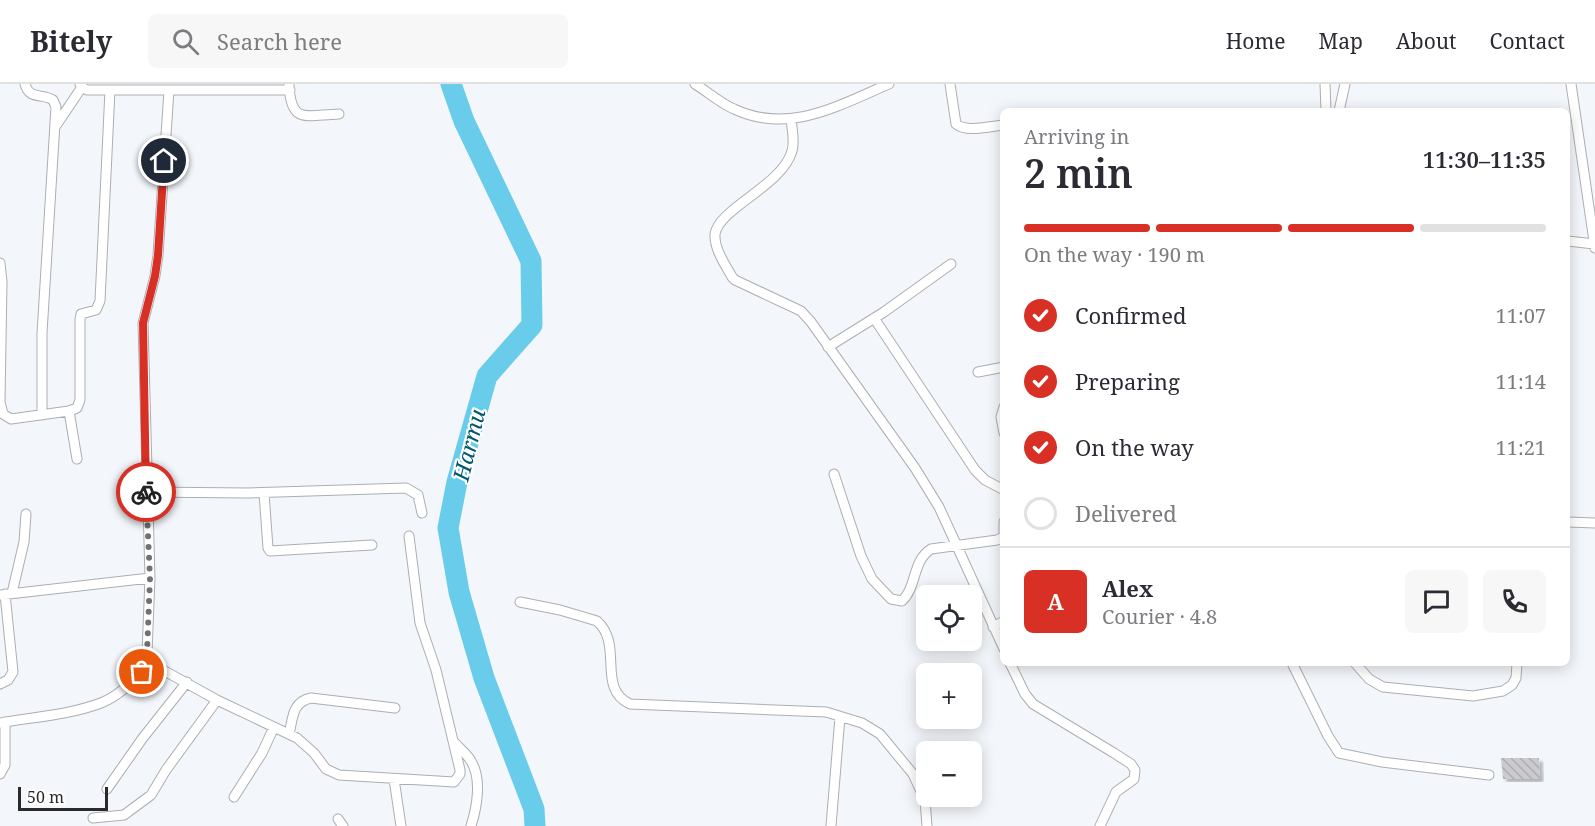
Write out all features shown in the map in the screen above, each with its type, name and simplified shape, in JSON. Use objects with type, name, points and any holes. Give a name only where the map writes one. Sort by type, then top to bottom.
[{"type":"street","points":[[25,84],[27,91],[32,95],[47,96],[53,100],[56,107],[42,333],[42,415]]},
{"type":"street","points":[[695,84],[731,108],[745,114],[777,120],[812,116],[889,84]]},
{"type":"street","points":[[950,84],[956,124],[960,128],[1000,125]]},
{"type":"street","points":[[1325,84],[1326,108]]},
{"type":"street","points":[[1340,108],[1345,84]]},
{"type":"street","points":[[1570,241],[1595,246],[1593,215],[1571,84]]},
{"type":"street","points":[[55,127],[81,86],[87,90],[290,87],[292,108],[297,113],[339,114]]},
{"type":"street","points":[[0,263],[3,414],[10,419],[69,411],[76,408],[80,400],[81,314],[96,310],[100,301],[110,90]]},
{"type":"street","points":[[169,90],[158,255],[143,323],[150,578],[147,653],[151,663],[306,745],[323,767],[333,774],[450,783],[455,781],[460,774],[455,743],[436,670],[420,623],[409,537]]},
{"type":"street","points":[[791,119],[792,151],[787,162],[759,191],[718,224],[715,235],[716,245],[732,277],[742,284],[801,311],[811,322],[915,468],[939,507],[1000,641]]},
{"type":"street","points":[[828,346],[874,318],[951,264]]},
{"type":"street","points":[[874,318],[975,470],[985,480],[1000,488]]},
{"type":"street","points":[[978,372],[1000,368]]},
{"type":"street","points":[[69,411],[77,459]]},
{"type":"street","points":[[834,474],[861,556],[872,579],[891,599],[900,601],[906,597],[915,572],[926,552],[941,546],[990,541],[1000,537]]},
{"type":"street","points":[[146,492],[264,493],[406,488],[418,495],[422,513]]},
{"type":"street","points":[[264,493],[267,541],[270,551],[372,545]]},
{"type":"street","points":[[0,684],[8,680],[13,672],[6,594],[24,542],[26,514]]},
{"type":"street","points":[[1570,522],[1595,523]]},
{"type":"street","points":[[6,594],[150,578]]},
{"type":"street","points":[[520,602],[560,610],[597,621],[602,625],[609,635],[614,689],[620,698],[630,704],[826,712],[862,723],[880,734],[905,762],[919,784],[925,800],[927,826]]},
{"type":"street","points":[[993,627],[1000,623]]},
{"type":"street","points":[[0,774],[5,765],[2,722],[60,713],[101,703],[118,693],[151,663]]},
{"type":"street","points":[[1015,666],[1024,694],[1033,704],[1131,764],[1135,770],[1134,779],[1116,792],[1100,826]]},
{"type":"street","points":[[1293,666],[1328,736],[1339,753],[1382,762],[1489,775]]},
{"type":"street","points":[[1358,666],[1369,679],[1383,687],[1473,696],[1503,691],[1512,685],[1516,678],[1517,666]]},
{"type":"street","points":[[106,789],[187,682]]},
{"type":"street","points":[[289,735],[297,706],[303,700],[311,698],[395,708]]},
{"type":"street","points":[[93,818],[124,815],[151,795],[166,770],[218,700]]},
{"type":"street","points":[[831,826],[840,717]]},
{"type":"street","points":[[234,797],[262,753],[274,727]]},
{"type":"street","points":[[455,743],[474,767],[477,788],[476,806],[471,826]]},
{"type":"street","points":[[394,779],[401,826]]},
{"type":"building","points":[[1501,758],[1539,758],[1540,779],[1503,779]]},
{"type":"waterway","name":"Harmu","points":[[451,84],[464,121],[531,261],[532,325],[487,376],[457,482],[448,528],[459,592],[484,678],[534,809],[535,826]]},
{"type":"way so far","points":[[142,672],[151,663],[147,653],[150,578],[146,492]]},
{"type":"route","points":[[146,492],[143,323],[158,255],[164,161]]}]
